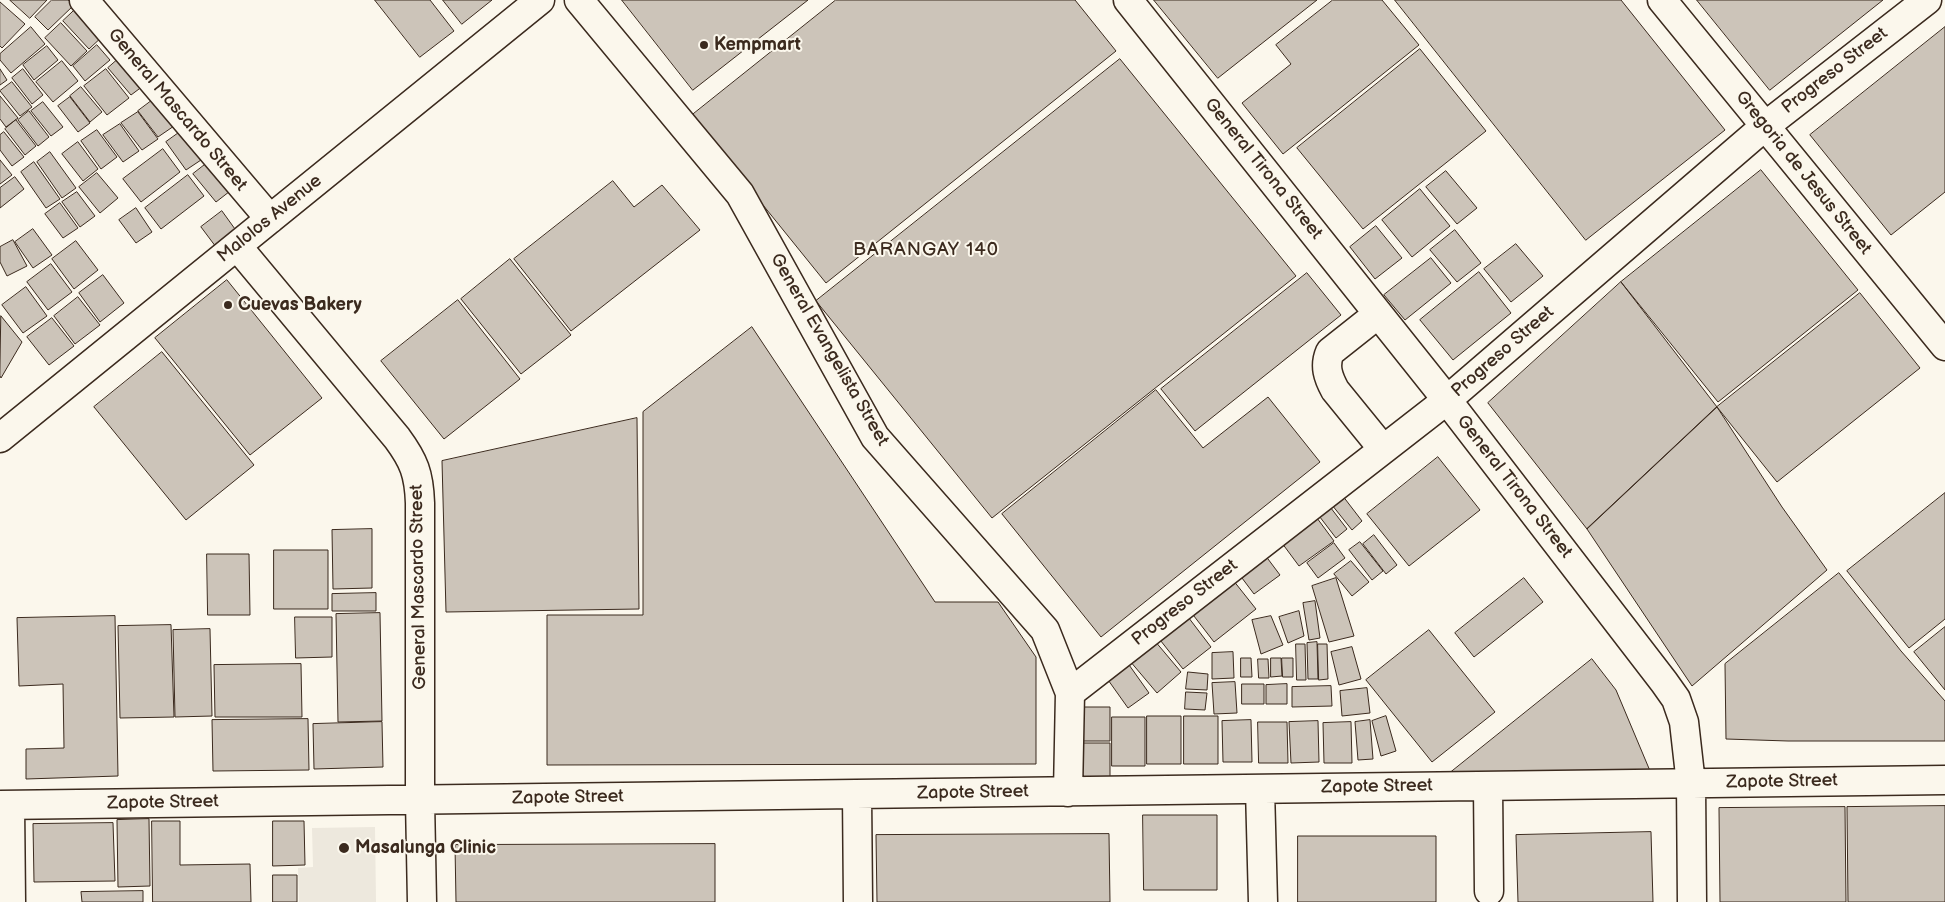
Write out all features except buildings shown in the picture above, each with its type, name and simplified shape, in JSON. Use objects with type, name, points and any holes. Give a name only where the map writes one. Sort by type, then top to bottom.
[{"type":"street","name":"General Mascardo Street","points":[[84,0],[270,219]]},
{"type":"street","name":"Malolos Avenue","points":[[0,438],[540,0]]},
{"type":"street","name":"General Evangelista Street","points":[[579,0],[740,194],[875,437],[1045,630],[1070,693],[1068,792]]},
{"type":"street","name":"General Tirona Street","points":[[1128,0],[1447,400],[1676,699],[1684,722],[1691,784],[1692,902]]},
{"type":"street","name":"Gregoria de Jesus Street","points":[[1662,0],[1945,346]]},
{"type":"street","name":"Progreso Street","points":[[1070,693],[1447,400],[1764,127],[1927,0]]},
{"type":"street","name":"General Mascardo Street","points":[[237,246],[397,438],[416,468],[420,484],[420,800],[422,902]]},
{"type":"street","points":[[1378,314],[1330,352],[1326,368],[1329,380],[1335,390],[1383,450]]},
{"type":"street","name":"Zapote Street","points":[[5,805],[1945,780]]},
{"type":"street","points":[[1488,786],[1489,891]]},
{"type":"street","points":[[1260,789],[1262,902]]},
{"type":"street","points":[[858,794],[858,902]]},
{"type":"street","points":[[5,805],[11,902]]},
{"type":"shaded area","name":"Masalunga Clinic","points":[[375,827],[376,902],[299,902],[298,868],[313,867],[312,828]]},
{"type":"place","name":"Kempmart","points":[[704,45]]},
{"type":"place","name":"Cuevas Bakery","points":[[228,305]]},
{"type":"place","name":"Masalunga Clinic","points":[[344,848]]},
{"type":"district","name":"BARANGAY 140","points":[[926,250]]}]
